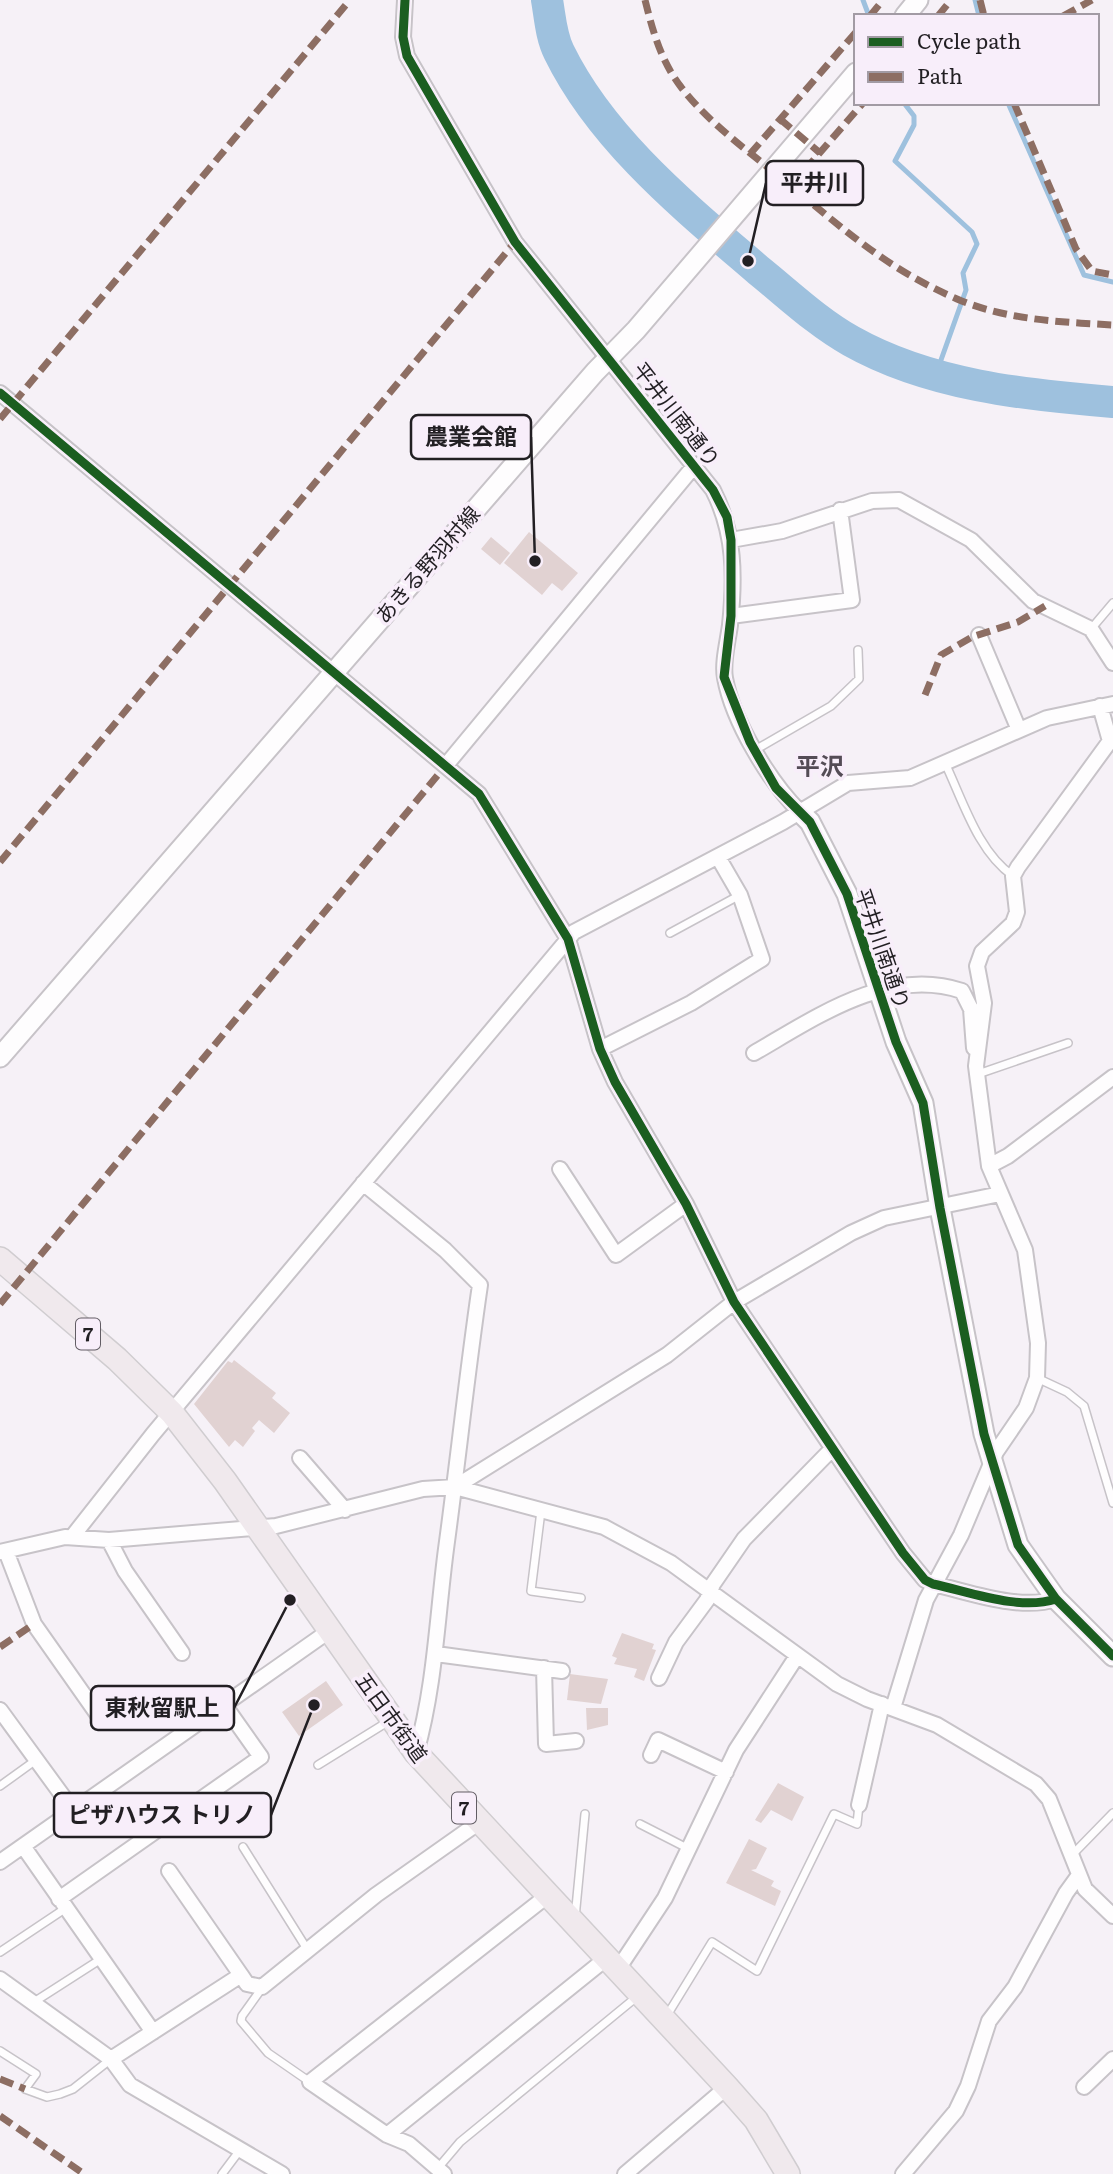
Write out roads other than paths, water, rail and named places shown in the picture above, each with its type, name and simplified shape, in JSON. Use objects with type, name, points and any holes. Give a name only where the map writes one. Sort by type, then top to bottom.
[{"type":"main road","points":[[907,14],[918,0]]},
{"type":"main road","name":"あきる野羽村線","points":[[0,1057],[636,330],[854,75]]},
{"type":"main road","name":"平井川南通り","points":[[800,812],[810,822],[847,894],[896,1042],[923,1103],[940,1208],[992,1467],[1018,1545],[1056,1599],[1113,1656]]},
{"type":"main road","name":"五日市街道","points":[[0,1259],[117,1359],[172,1413],[416,1754],[547,1896],[666,2018],[756,2120],[788,2174]]},
{"type":"street","name":"平井川南通り","points":[[405,0],[404,47],[425,89],[516,242],[695,466],[722,508],[731,540],[731,616],[724,677],[755,750],[776,789],[800,812]]},
{"type":"street","points":[[0,393],[447,764],[479,794],[568,939],[600,1049],[623,1100],[686,1204],[734,1302],[831,1450],[903,1553],[925,1580],[933,1584],[1022,1602],[1045,1603],[1056,1599]]},
{"type":"street","points":[[447,764],[695,466]]},
{"type":"street","points":[[731,540],[782,531],[872,501],[899,500],[971,540],[1033,600],[1091,629],[1113,663]]},
{"type":"street","points":[[731,616],[852,600],[840,510]]},
{"type":"street","points":[[979,635],[1019,730]]},
{"type":"street","points":[[72,1537],[172,1413],[574,932],[718,857],[848,783],[897,781],[1047,718],[1106,705],[1110,741],[1066,798],[1013,876],[1017,912],[1013,923],[982,952],[977,966],[984,1003],[977,1070]]},
{"type":"street","points":[[600,1049],[691,1003],[762,959],[740,895],[718,857]]},
{"type":"street","points":[[754,1053],[836,1005],[908,983],[962,991],[971,1009],[989,1166],[1025,1250],[1038,1343],[1037,1378],[1026,1408],[996,1452],[992,1467],[961,1535],[926,1600],[888,1706],[859,1805]]},
{"type":"street","points":[[989,1166],[1008,1156],[1113,1077]]},
{"type":"street","points":[[560,1169],[616,1255],[686,1204]]},
{"type":"street","points":[[363,1184],[445,1250],[480,1285],[466,1383],[436,1654],[416,1754]]},
{"type":"street","points":[[456,1487],[667,1354],[734,1302],[874,1222],[1000,1194]]},
{"type":"street","points":[[659,1678],[676,1642],[707,1600],[744,1539],[831,1450]]},
{"type":"street","points":[[300,1458],[345,1510]]},
{"type":"street","points":[[98,1715],[34,1625],[3,1552],[72,1537],[109,1540],[276,1526],[423,1489],[456,1487],[604,1527],[671,1563],[837,1684],[937,1726],[1036,1784],[1049,1799],[1086,1889],[1113,1916]]},
{"type":"street","points":[[109,1540],[125,1571],[182,1653]]},
{"type":"street","points":[[0,1862],[329,1632]]},
{"type":"street","points":[[436,1654],[562,1671]]},
{"type":"street","points":[[387,2135],[613,1963],[665,1898],[736,1750],[797,1656]]},
{"type":"street","points":[[544,1668],[546,1744],[576,1741]]},
{"type":"street","points":[[63,1903],[261,1757],[226,1706]]},
{"type":"street","points":[[1,1712],[73,1810]]},
{"type":"street","points":[[650,1755],[657,1740],[726,1772]]},
{"type":"street","points":[[169,1871],[247,1984],[262,1987],[376,1895],[478,1822]]},
{"type":"street","points":[[23,1846],[153,2032]]},
{"type":"street","points":[[903,2174],[956,2111],[968,2086],[989,2021],[1015,1987],[1066,1893],[1079,1875]]},
{"type":"street","points":[[441,2171],[409,2144],[387,2135],[310,2082],[547,1896]]},
{"type":"street","points":[[111,2059],[241,1975]]},
{"type":"street","points":[[1,1982],[111,2059],[130,2085],[282,2174]]},
{"type":"street","points":[[1084,2087],[1113,2059]]},
{"type":"street","points":[[625,2174],[727,2087]]},
{"type":"lane","points":[[1091,629],[1113,603]]},
{"type":"lane","points":[[755,750],[831,706],[859,679],[858,650]]},
{"type":"lane","points":[[945,763],[973,825],[1000,867],[1013,876]]},
{"type":"lane","points":[[670,933],[740,895]]},
{"type":"lane","points":[[977,1070],[1068,1043]]},
{"type":"lane","points":[[1037,1378],[1067,1392],[1084,1406],[1113,1503]]},
{"type":"lane","points":[[541,1511],[531,1591],[581,1598]]},
{"type":"lane","points":[[318,1765],[390,1720]]},
{"type":"lane","points":[[0,1786],[37,1760]]},
{"type":"lane","points":[[666,2018],[712,1942],[757,1970],[834,1814],[857,1824],[859,1805]]},
{"type":"lane","points":[[1072,1855],[1113,1813]]},
{"type":"lane","points":[[574,1924],[585,1814]]},
{"type":"lane","points":[[640,1824],[690,1849]]},
{"type":"lane","points":[[243,1847],[307,1949]]},
{"type":"lane","points":[[0,1952],[63,1903]]},
{"type":"lane","points":[[33,2003],[101,1959]]},
{"type":"lane","points":[[262,1987],[242,2016],[242,2021],[268,2053],[310,2082]]},
{"type":"lane","points":[[441,2171],[460,2142],[642,1993]]},
{"type":"lane","points":[[0,2050],[36,2074],[26,2089],[47,2097],[73,2089],[111,2059]]},
{"type":"lane","points":[[222,2174],[240,2150]]},
{"type":"waterway","points":[[547,0],[552,33],[559,52],[577,84],[622,143],[702,222],[826,325],[881,356],[945,378],[1046,396],[1113,402]]},
{"type":"waterway","points":[[863,0],[868,14]]},
{"type":"waterway","points":[[975,0],[978,14]]},
{"type":"waterway","points":[[906,105],[914,116],[914,125],[895,161],[972,232],[977,244],[963,273],[966,290],[936,374]]},
{"type":"waterway","points":[[1009,105],[1084,275],[1113,282]]},
{"type":"place","name":"平井川","points":[[748,261]]},
{"type":"place","name":"農業会館","points":[[535,561]]},
{"type":"place","name":"東秋留駅上","points":[[290,1600]]},
{"type":"place","name":"ピザハウス トリノ","points":[[314,1705]]},
{"type":"district","name":"平沢","points":[[820,767]]}]
